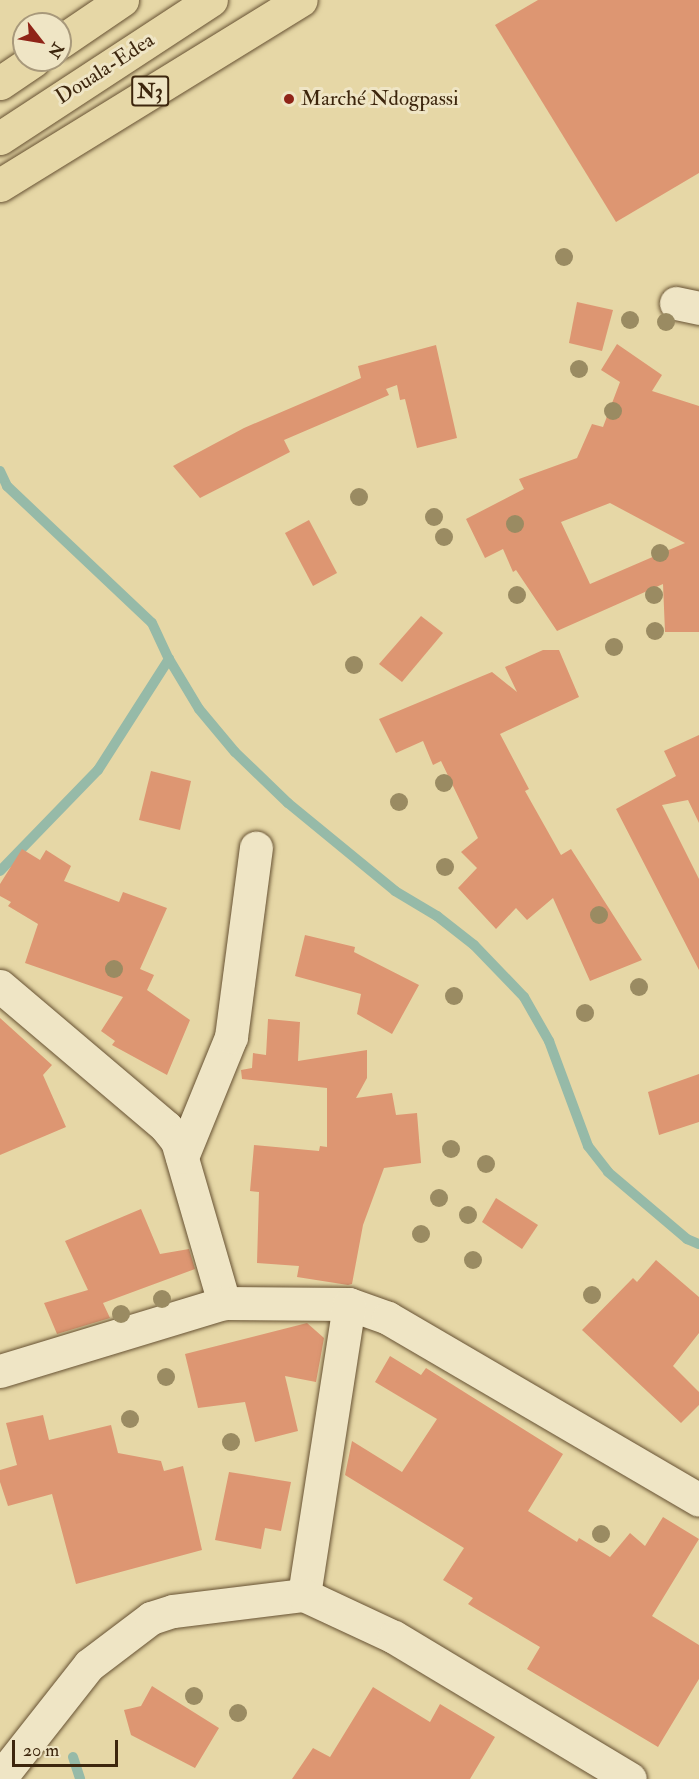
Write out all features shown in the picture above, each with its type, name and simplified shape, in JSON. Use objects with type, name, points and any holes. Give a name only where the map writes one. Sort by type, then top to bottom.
[{"type":"main road","points":[[72,34],[122,0]]},
{"type":"main road","name":"Douala-Edea","points":[[0,138],[211,0]]},
{"type":"main road","name":"N3","points":[[0,185],[301,0]]},
{"type":"main road","points":[[0,83],[16,72]]},
{"type":"street","points":[[182,1157],[231,1037],[256,848]]},
{"type":"street","points":[[0,986],[166,1127],[177,1141],[224,1303]]},
{"type":"street","points":[[0,1371],[224,1303],[349,1304],[388,1318],[699,1500]]},
{"type":"street","points":[[304,1595],[349,1304]]},
{"type":"street","points":[[0,1778],[89,1665],[151,1618],[173,1611],[304,1595],[394,1637],[630,1779]]},
{"type":"building","points":[[538,0],[699,0],[699,173],[616,222],[495,25]]},
{"type":"building","points":[[577,302],[613,310],[602,351],[569,343]]},
{"type":"building","points":[[617,344],[662,375],[652,391],[699,406],[699,632],[665,632],[663,584],[557,631],[516,570],[513,572],[503,549],[485,558],[466,519],[524,489],[519,479],[577,458],[592,424],[603,427],[620,382],[601,370]],"holes":[[[610,503],[685,543],[590,584],[561,522]]]},
{"type":"building","points":[[436,345],[457,438],[417,448],[405,399],[400,400],[397,385],[386,389],[389,395],[284,440],[290,452],[200,498],[173,466],[244,428],[361,378],[358,366]]},
{"type":"building","points":[[309,520],[337,573],[313,586],[285,533]]},
{"type":"building","points":[[421,616],[443,633],[402,682],[379,664]]},
{"type":"building","points":[[543,650],[559,650],[579,697],[500,734],[529,789],[525,791],[561,855],[571,849],[642,960],[590,981],[553,898],[527,920],[516,908],[496,929],[458,888],[477,868],[461,852],[478,838],[441,761],[433,765],[423,741],[396,753],[379,719],[492,672],[517,692],[505,667]]},
{"type":"building","points":[[699,735],[699,823],[688,800],[662,805],[699,879],[699,970],[616,809],[676,776],[664,751]]},
{"type":"building","points":[[151,771],[191,781],[180,830],[139,820]]},
{"type":"building","points":[[22,849],[40,860],[46,850],[71,866],[64,881],[119,902],[123,892],[167,908],[140,969],[154,975],[147,990],[190,1020],[167,1075],[112,1045],[115,1041],[101,1031],[123,997],[25,963],[38,924],[8,906],[11,902],[0,896],[0,884]]},
{"type":"building","points":[[305,935],[355,947],[354,952],[419,985],[392,1034],[357,1014],[361,994],[295,976]]},
{"type":"building","points":[[0,1018],[52,1065],[43,1075],[66,1127],[0,1155]]},
{"type":"building","points":[[268,1019],[300,1022],[298,1061],[367,1050],[367,1078],[356,1098],[392,1093],[396,1115],[417,1113],[421,1163],[384,1168],[363,1225],[352,1284],[297,1277],[299,1266],[257,1263],[259,1192],[250,1191],[254,1145],[319,1151],[320,1146],[327,1147],[327,1088],[242,1079],[241,1070],[252,1068],[253,1053],[266,1055]]},
{"type":"building","points":[[699,1074],[699,1122],[659,1135],[648,1092]]},
{"type":"building","points":[[496,1198],[538,1225],[522,1249],[482,1222]]},
{"type":"building","points":[[141,1209],[160,1254],[189,1249],[195,1269],[103,1303],[110,1318],[57,1334],[44,1303],[88,1290],[65,1241]]},
{"type":"building","points":[[656,1260],[699,1297],[699,1333],[673,1366],[699,1392],[699,1405],[681,1423],[582,1330],[633,1278],[637,1282]]},
{"type":"building","points":[[307,1323],[324,1338],[316,1382],[285,1376],[298,1431],[255,1442],[245,1402],[198,1408],[185,1354]]},
{"type":"building","points":[[390,1356],[421,1375],[426,1368],[563,1454],[528,1511],[577,1542],[579,1538],[610,1557],[630,1533],[645,1546],[663,1517],[699,1539],[652,1616],[699,1645],[699,1679],[658,1747],[527,1669],[540,1647],[468,1604],[473,1598],[443,1580],[464,1548],[345,1475],[352,1441],[402,1472],[437,1419],[375,1382]]},
{"type":"building","points":[[43,1415],[49,1440],[111,1425],[118,1453],[161,1461],[164,1471],[183,1466],[202,1550],[76,1584],[52,1494],[8,1506],[0,1482],[0,1470],[17,1465],[6,1423]]},
{"type":"building","points":[[229,1472],[291,1482],[281,1531],[265,1528],[261,1549],[215,1540]]},
{"type":"building","points":[[152,1686],[219,1728],[195,1768],[131,1735],[124,1710],[141,1706]]},
{"type":"building","points":[[373,1687],[430,1722],[440,1704],[495,1737],[470,1779],[292,1779],[313,1748],[330,1757]]},
{"type":"waterway","points":[[0,471],[7,486],[152,623],[169,659],[199,709],[235,752],[288,803],[395,891],[437,916],[474,945],[524,997],[549,1041],[588,1146],[608,1172],[687,1239],[699,1244]]},
{"type":"waterway","points":[[0,871],[98,770],[169,659]]},
{"type":"waterway","points":[[73,1757],[80,1779]]},
{"type":"place","name":"Marché Ndogpassi","points":[[289,99]]}]
